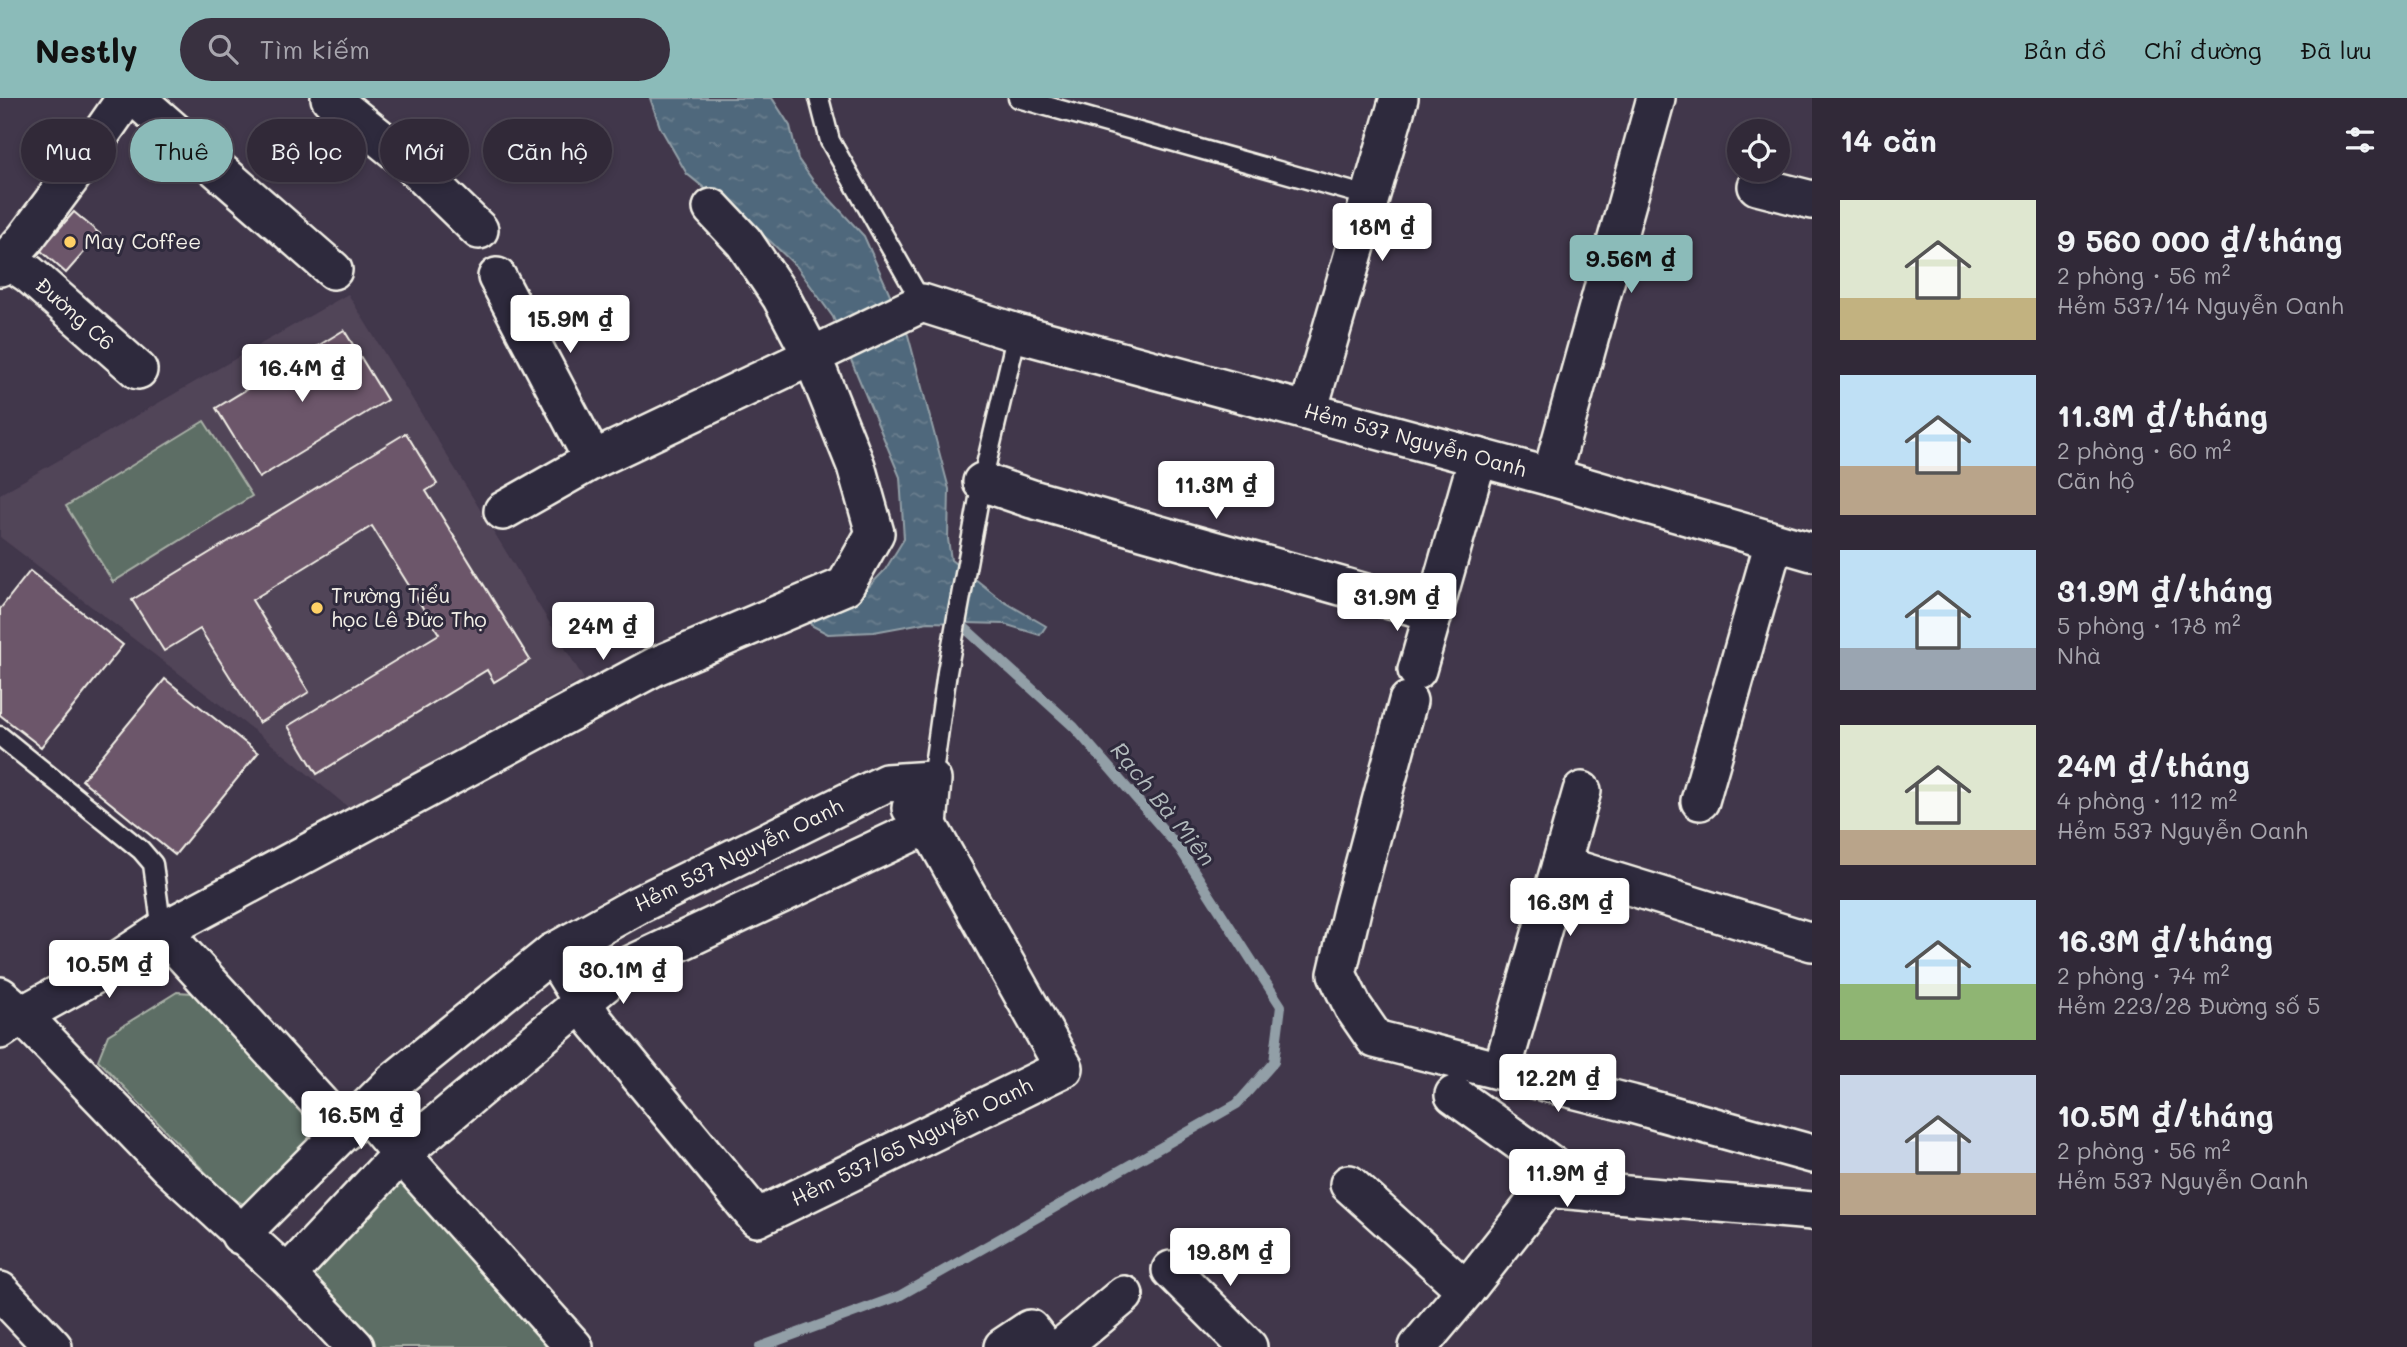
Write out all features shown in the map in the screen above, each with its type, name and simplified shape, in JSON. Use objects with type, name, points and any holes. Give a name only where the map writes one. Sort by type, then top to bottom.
[{"type":"street","points":[[4,263],[69,180],[126,98]]},
{"type":"street","points":[[136,98],[333,270]]},
{"type":"street","points":[[330,98],[408,161],[479,230]]},
{"type":"street","points":[[1308,411],[1399,98]]},
{"type":"street","points":[[1551,477],[1656,98]]},
{"type":"street","points":[[1757,186],[1812,200]]},
{"type":"street","points":[[355,1347],[287,1275],[240,1235],[7,1014],[103,970],[162,930],[656,666],[845,586],[875,533],[821,351],[744,242],[712,208]]},
{"type":"street","name":"Đường C6","points":[[4,263],[29,274],[138,370]]},
{"type":"street","points":[[497,276],[593,460]]},
{"type":"street","points":[[503,511],[593,460],[913,307]]},
{"type":"street","name":"Hẻm 537 Nguyễn Oanh","points":[[913,307],[1478,457],[1812,552]]},
{"type":"street","points":[[1478,457],[1413,685],[1337,974],[1353,1007],[1375,1039],[1502,1070],[1812,1154]]},
{"type":"street","points":[[981,491],[1032,499],[1433,612]]},
{"type":"street","points":[[1700,801],[1774,542]]},
{"type":"street","points":[[287,1275],[401,1154],[622,969],[928,825],[932,780]]},
{"type":"street","name":"Hẻm 537 Nguyễn Oanh","points":[[240,1235],[394,1082],[552,953],[638,905],[886,783],[932,780]]},
{"type":"street","name":"Hẻm 537/65 Nguyễn Oanh","points":[[552,953],[595,1022],[757,1218],[1064,1068],[928,825],[886,783]]},
{"type":"street","points":[[1502,1070],[1582,791]]},
{"type":"street","points":[[1561,865],[1812,942]]},
{"type":"street","points":[[162,930],[355,1121],[401,1154],[575,1347]]},
{"type":"street","points":[[1418,1347],[1560,1171],[1454,1095]]},
{"type":"street","points":[[1349,1184],[1466,1290]]},
{"type":"street","points":[[1546,1188],[1812,1211]]},
{"type":"street","points":[[1171,1270],[1248,1347]]},
{"type":"street","points":[[0,1292],[53,1347]]},
{"type":"street","points":[[1062,1347],[1124,1295]]},
{"type":"street","points":[[1003,1347],[1030,1329],[1044,1347]]},
{"type":"lane","points":[[819,98],[830,141],[913,307]]},
{"type":"lane","points":[[1018,98],[1371,197]]},
{"type":"lane","points":[[932,780],[947,672],[981,491],[1017,333]]},
{"type":"lane","points":[[0,736],[141,850],[153,864],[162,930]]},
{"type":"shaded area","name":"Trường Tiểu học Lê Đức Thọ","points":[[348,294],[584,679],[349,808],[269,742],[0,537],[0,494]]},
{"type":"green space","points":[[204,421],[252,496],[113,582],[66,506]]},
{"type":"green space","points":[[177,992],[193,993],[209,1001],[320,1121],[320,1131],[253,1202],[243,1204],[228,1196],[98,1060],[108,1035]]},
{"type":"green space","points":[[397,1181],[410,1184],[555,1347],[371,1347],[310,1277],[313,1264]]},
{"type":"water","points":[[650,98],[772,98],[790,126],[798,159],[814,182],[864,236],[908,335],[949,489],[948,539],[951,560],[1003,601],[1046,626],[1040,635],[1004,624],[928,622],[874,632],[828,634],[811,625],[807,616],[854,602],[885,570],[904,539],[900,477],[833,317],[797,267],[770,241],[687,174],[660,127]]},
{"type":"building","name":"May Coffee","points":[[74,212],[100,234],[66,273],[40,250]]},
{"type":"building","points":[[344,330],[387,400],[259,478],[216,408]]},
{"type":"building","points":[[406,433],[437,484],[426,491],[530,660],[494,682],[487,670],[317,774],[288,726],[439,634],[372,526],[252,600],[309,692],[259,723],[200,629],[164,651],[132,600]]},
{"type":"building","points":[[30,571],[123,645],[41,747],[0,715],[0,609]]},
{"type":"building","points":[[165,679],[258,753],[175,855],[82,780]]},
{"type":"waterway","name":"Rạch Bà Miên","points":[[760,1347],[899,1296],[1237,1104],[1274,1062],[1281,1006],[1180,849],[1074,727],[955,619]]},
{"type":"place","name":"May Coffee","points":[[70,242]]},
{"type":"place","name":"Trường Tiểu học Lê Đức Thọ","points":[[317,608]]}]
